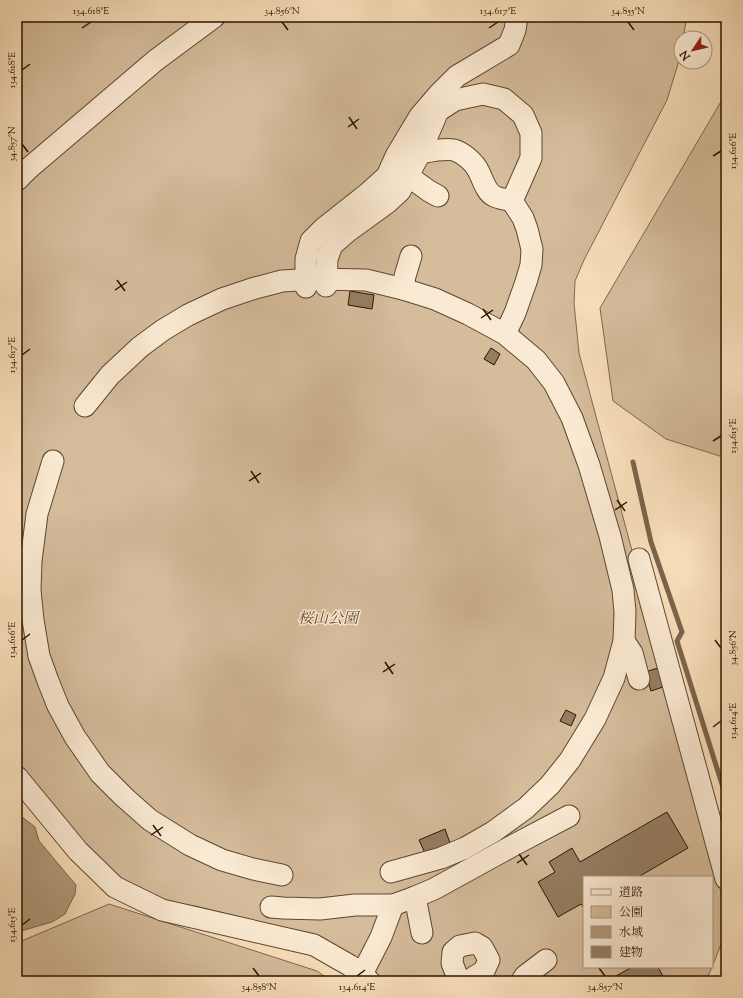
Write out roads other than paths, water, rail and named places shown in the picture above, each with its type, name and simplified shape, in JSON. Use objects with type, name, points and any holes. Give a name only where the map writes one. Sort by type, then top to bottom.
[{"type":"street","points":[[17,180],[156,60],[214,17]]},
{"type":"street","points":[[316,283],[327,260],[332,245],[346,232],[392,199],[400,191],[420,152],[425,123],[438,94],[457,76],[509,45],[516,30],[517,17]]},
{"type":"street","points":[[316,283],[306,259],[311,241],[324,228],[387,176],[396,156],[425,123],[438,111],[455,100],[483,94],[504,99],[522,115],[531,133],[531,158],[512,200]]},
{"type":"street","points":[[420,152],[442,149],[455,151],[467,157],[479,171],[487,188],[493,196],[512,200],[523,218],[532,249],[531,265],[515,313],[505,334]]},
{"type":"street","points":[[408,176],[438,196]]},
{"type":"street","points":[[403,289],[411,256]]},
{"type":"street","points":[[85,406],[110,375],[140,347],[163,330],[188,315],[222,299],[282,281],[316,283],[366,280],[436,299],[505,334],[536,360],[554,383],[572,418],[589,465],[612,544],[624,598],[624,641],[614,678],[595,719],[570,760],[550,785],[526,808],[492,832],[465,848],[441,858],[391,872]]},
{"type":"street","points":[[53,461],[37,514],[31,561],[30,590],[33,620],[40,656],[58,706],[75,737],[100,772],[124,797],[150,820],[190,845],[222,860],[253,869],[282,875]]},
{"type":"street","points":[[639,559],[726,879]]},
{"type":"street","points":[[624,641],[632,653],[639,679]]},
{"type":"street","points":[[17,777],[78,851],[115,887],[162,910],[314,945],[349,965],[365,978],[393,905]]},
{"type":"street","points":[[271,907],[320,909],[355,905],[393,905],[434,889],[569,816]]},
{"type":"street","points":[[415,897],[422,933]]},
{"type":"street","points":[[459,981],[452,963],[453,952],[460,946],[475,943],[482,947],[489,960],[484,971],[474,977],[472,981]]},
{"type":"street","points":[[522,981],[525,976],[546,960]]},
{"type":"water","points":[[17,813],[35,827],[39,841],[76,885],[75,894],[65,914],[52,922],[17,933]]},
{"type":"waterway","points":[[633,462],[651,542],[682,632],[677,641],[726,797]]},
{"type":"park label","name":"桜山公園","points":[[328,618]]}]
